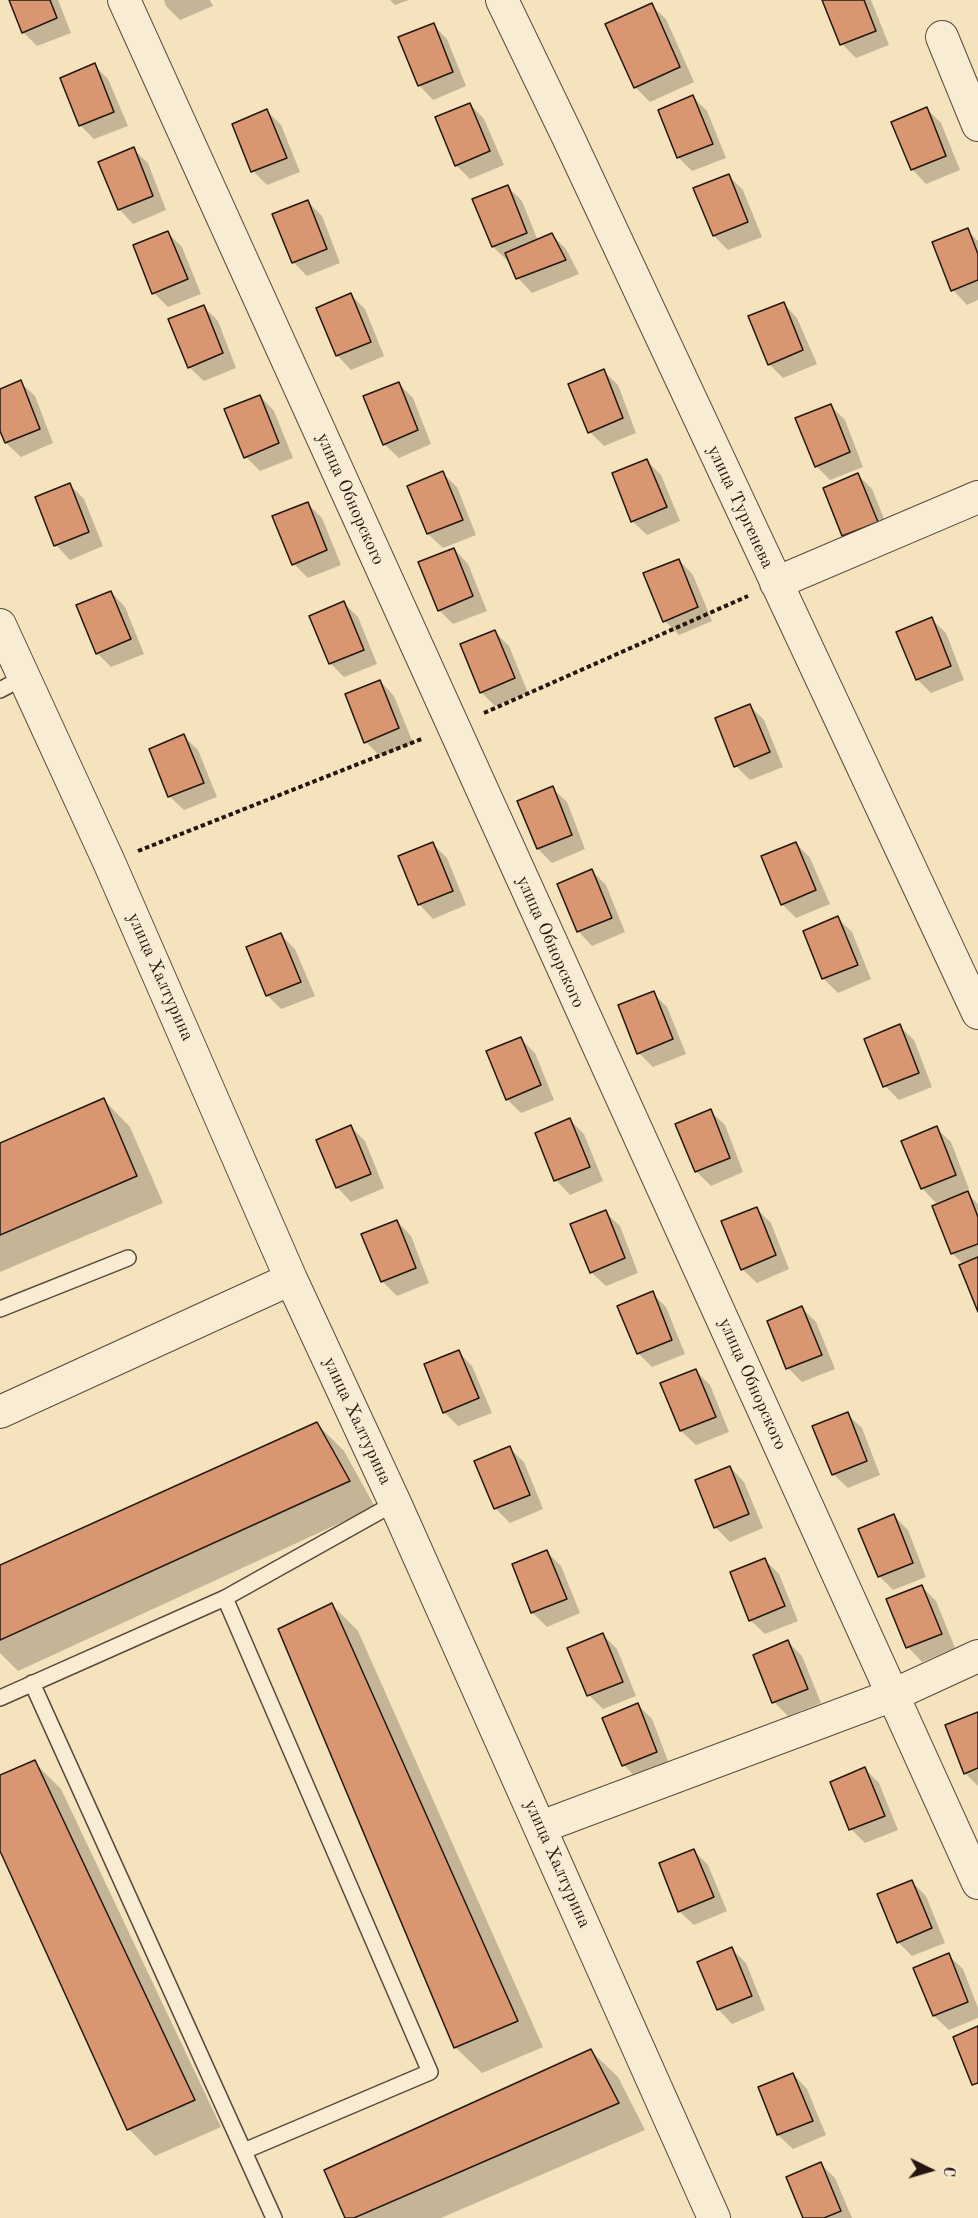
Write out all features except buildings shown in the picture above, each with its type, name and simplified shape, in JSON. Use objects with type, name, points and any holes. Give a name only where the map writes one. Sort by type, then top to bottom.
[{"type":"street","name":"улица Обнорского","points":[[124,0],[978,1883]]},
{"type":"street","name":"улица Тургенева","points":[[502,0],[978,1013]]},
{"type":"street","points":[[942,37],[978,125]]},
{"type":"street","points":[[776,583],[978,497]]},
{"type":"street","name":"улица Халтурина","points":[[0,625],[12,683],[110,862],[291,1279],[541,1827],[714,2218]]},
{"type":"street","points":[[0,1412],[291,1279]]},
{"type":"street","points":[[541,1827],[893,1695],[978,1656]]},
{"type":"lane","points":[[0,1309],[128,1258]]},
{"type":"lane","points":[[0,1698],[225,1598],[395,1503]]},
{"type":"lane","points":[[225,1598],[430,2072],[244,2151]]},
{"type":"lane","points":[[32,1683],[274,2218]]}]
